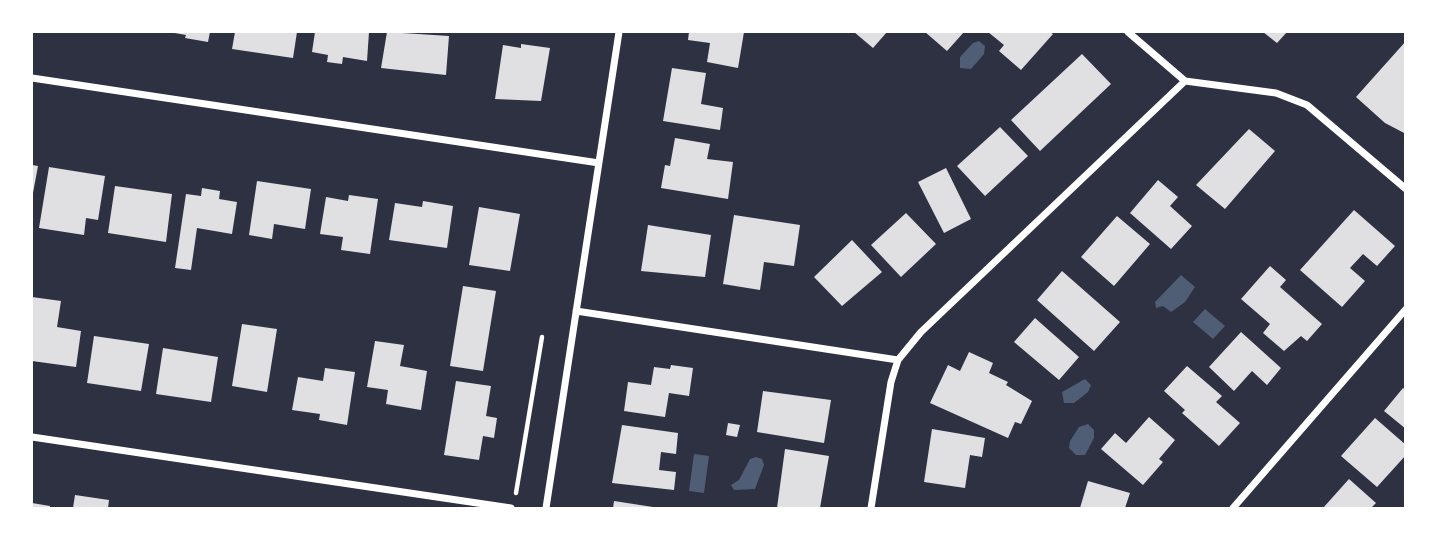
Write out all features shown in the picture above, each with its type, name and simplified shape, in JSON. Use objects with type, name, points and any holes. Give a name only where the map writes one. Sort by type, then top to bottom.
[{"type":"street","points":[[546,509],[619,32]]},
{"type":"street","points":[[1128,32],[1185,81],[1292,97],[1323,117],[1405,189]]},
{"type":"street","points":[[32,78],[598,163]]},
{"type":"street","points":[[871,509],[891,382],[898,360],[921,332],[1185,81]]},
{"type":"street","points":[[1233,509],[1405,309]]},
{"type":"street","points":[[576,311],[898,360]]},
{"type":"street","points":[[32,438],[511,509]]},
{"type":"path","points":[[516,493],[542,337]]},
{"type":"water","points":[[979,41],[985,46],[984,54],[971,69],[960,68],[960,57],[973,43]]},
{"type":"water","points":[[1181,275],[1195,287],[1185,302],[1171,312],[1163,306],[1156,308],[1155,302]]},
{"type":"water","points":[[1205,309],[1225,326],[1213,339],[1193,322]]},
{"type":"water","points":[[1085,379],[1091,385],[1088,392],[1074,403],[1064,403],[1062,392]]},
{"type":"water","points":[[1088,424],[1094,430],[1094,438],[1085,455],[1076,455],[1069,448],[1070,441],[1079,427]]},
{"type":"water","points":[[694,454],[709,456],[704,493],[689,491]]},
{"type":"water","points":[[750,459],[762,459],[764,465],[755,489],[734,490],[731,485],[739,480]]},
{"type":"building","points":[[169,32],[210,32],[208,42]]},
{"type":"building","points":[[235,32],[297,32],[293,58],[232,49]]},
{"type":"building","points":[[315,32],[369,32],[367,61],[343,57],[342,64],[327,62],[328,55],[312,52]]},
{"type":"building","points":[[387,32],[449,36],[446,75],[381,68]]},
{"type":"building","points":[[689,32],[744,32],[738,68],[707,62],[710,43],[688,40]]},
{"type":"building","points":[[854,32],[887,32],[873,48]]},
{"type":"building","points":[[925,32],[964,32],[947,51]]},
{"type":"building","points":[[988,32],[1053,34],[1021,70],[999,51],[1004,45]]},
{"type":"building","points":[[1263,32],[1287,32],[1277,43]]},
{"type":"building","points":[[1406,41],[1406,134],[1385,123],[1356,97]]},
{"type":"building","points":[[521,44],[550,48],[541,101],[495,99],[503,45],[521,48]]},
{"type":"building","points":[[1082,54],[1111,84],[1040,151],[1011,120]]},
{"type":"building","points":[[672,68],[706,73],[701,104],[723,108],[720,130],[663,121]]},
{"type":"building","points":[[1000,127],[1028,156],[985,196],[957,166]]},
{"type":"building","points":[[1249,129],[1275,151],[1225,209],[1196,185]]},
{"type":"building","points":[[675,138],[710,144],[707,159],[733,162],[728,199],[661,188],[665,165],[670,166]]},
{"type":"building","points":[[32,165],[38,166],[33,193],[32,193]]},
{"type":"building","points":[[49,167],[105,176],[98,220],[86,218],[84,235],[39,228]]},
{"type":"building","points":[[946,168],[971,219],[944,233],[918,182]]},
{"type":"building","points":[[1158,180],[1178,197],[1170,206],[1192,226],[1171,249],[1130,213]]},
{"type":"building","points":[[257,181],[311,189],[305,229],[274,224],[272,239],[249,235]]},
{"type":"building","points":[[115,186],[172,194],[166,242],[108,233]]},
{"type":"building","points":[[202,188],[220,191],[219,199],[237,202],[232,234],[197,228],[191,270],[175,268],[186,194],[201,196]]},
{"type":"building","points":[[349,195],[378,199],[370,254],[341,250],[343,237],[320,234],[326,197],[348,201]]},
{"type":"building","points":[[423,201],[453,206],[447,248],[389,240],[395,203],[422,207]]},
{"type":"building","points":[[479,207],[520,214],[510,271],[469,265]]},
{"type":"building","points":[[1354,210],[1395,246],[1377,266],[1363,254],[1350,268],[1365,281],[1342,307],[1300,270]]},
{"type":"building","points":[[906,213],[936,244],[901,277],[871,245]]},
{"type":"building","points":[[734,215],[800,225],[794,266],[764,262],[760,290],[723,284]]},
{"type":"building","points":[[1117,216],[1150,244],[1114,286],[1081,257]]},
{"type":"building","points":[[648,225],[711,235],[705,277],[641,271]]},
{"type":"building","points":[[852,240],[882,272],[842,306],[814,277]]},
{"type":"building","points":[[1270,266],[1286,280],[1280,287],[1322,324],[1307,341],[1301,336],[1284,351],[1263,333],[1270,324],[1241,299]]},
{"type":"building","points":[[1062,271],[1120,322],[1094,351],[1037,300]]},
{"type":"building","points":[[463,286],[496,291],[483,371],[450,366]]},
{"type":"building","points":[[32,297],[61,301],[57,327],[81,331],[76,367],[32,361]]},
{"type":"building","points":[[1035,318],[1079,357],[1059,380],[1014,342]]},
{"type":"building","points":[[242,324],[277,329],[267,392],[232,386]]},
{"type":"building","points":[[1241,332],[1281,368],[1267,385],[1252,371],[1234,391],[1209,367]]},
{"type":"building","points":[[94,336],[149,344],[141,391],[87,383]]},
{"type":"building","points":[[375,341],[404,345],[400,366],[427,371],[421,410],[386,404],[388,390],[367,387]]},
{"type":"building","points":[[163,348],[218,357],[211,402],[156,394]]},
{"type":"building","points":[[969,352],[993,363],[989,373],[1008,382],[1006,385],[1032,401],[1021,424],[1015,422],[1008,438],[930,403],[948,365],[960,371]]},
{"type":"building","points":[[671,365],[693,368],[689,396],[669,393],[665,417],[624,411],[628,382],[651,385],[654,367],[670,369]]},
{"type":"building","points":[[1187,366],[1222,396],[1216,402],[1240,423],[1219,446],[1182,413],[1185,410],[1164,391]]},
{"type":"building","points":[[325,368],[355,372],[347,425],[319,420],[320,414],[292,410],[298,377],[323,381]]},
{"type":"building","points":[[456,381],[491,386],[486,416],[497,418],[494,438],[483,436],[479,460],[444,455]]},
{"type":"building","points":[[1403,388],[1406,390],[1406,429],[1384,411]]},
{"type":"building","points":[[763,391],[831,400],[824,443],[757,432]]},
{"type":"building","points":[[1149,417],[1175,440],[1159,459],[1163,462],[1143,485],[1101,449],[1115,433],[1126,443]]},
{"type":"building","points":[[1375,418],[1406,445],[1406,455],[1377,487],[1341,456]]},
{"type":"building","points":[[728,423],[740,425],[737,437],[726,435]]},
{"type":"building","points":[[622,425],[678,433],[676,454],[661,452],[659,470],[676,472],[674,490],[612,483]]},
{"type":"building","points":[[932,429],[985,438],[982,457],[970,455],[965,488],[924,482]]},
{"type":"building","points":[[785,449],[829,456],[820,508],[777,508]]},
{"type":"building","points":[[1349,479],[1376,503],[1371,508],[1323,508]]},
{"type":"building","points":[[1088,481],[1130,493],[1125,508],[1080,508]]},
{"type":"building","points":[[75,495],[109,500],[108,508],[73,508]]},
{"type":"building","points":[[614,501],[653,507],[653,508],[613,508]]},
{"type":"building","points":[[32,503],[50,506],[50,508],[32,508]]}]
